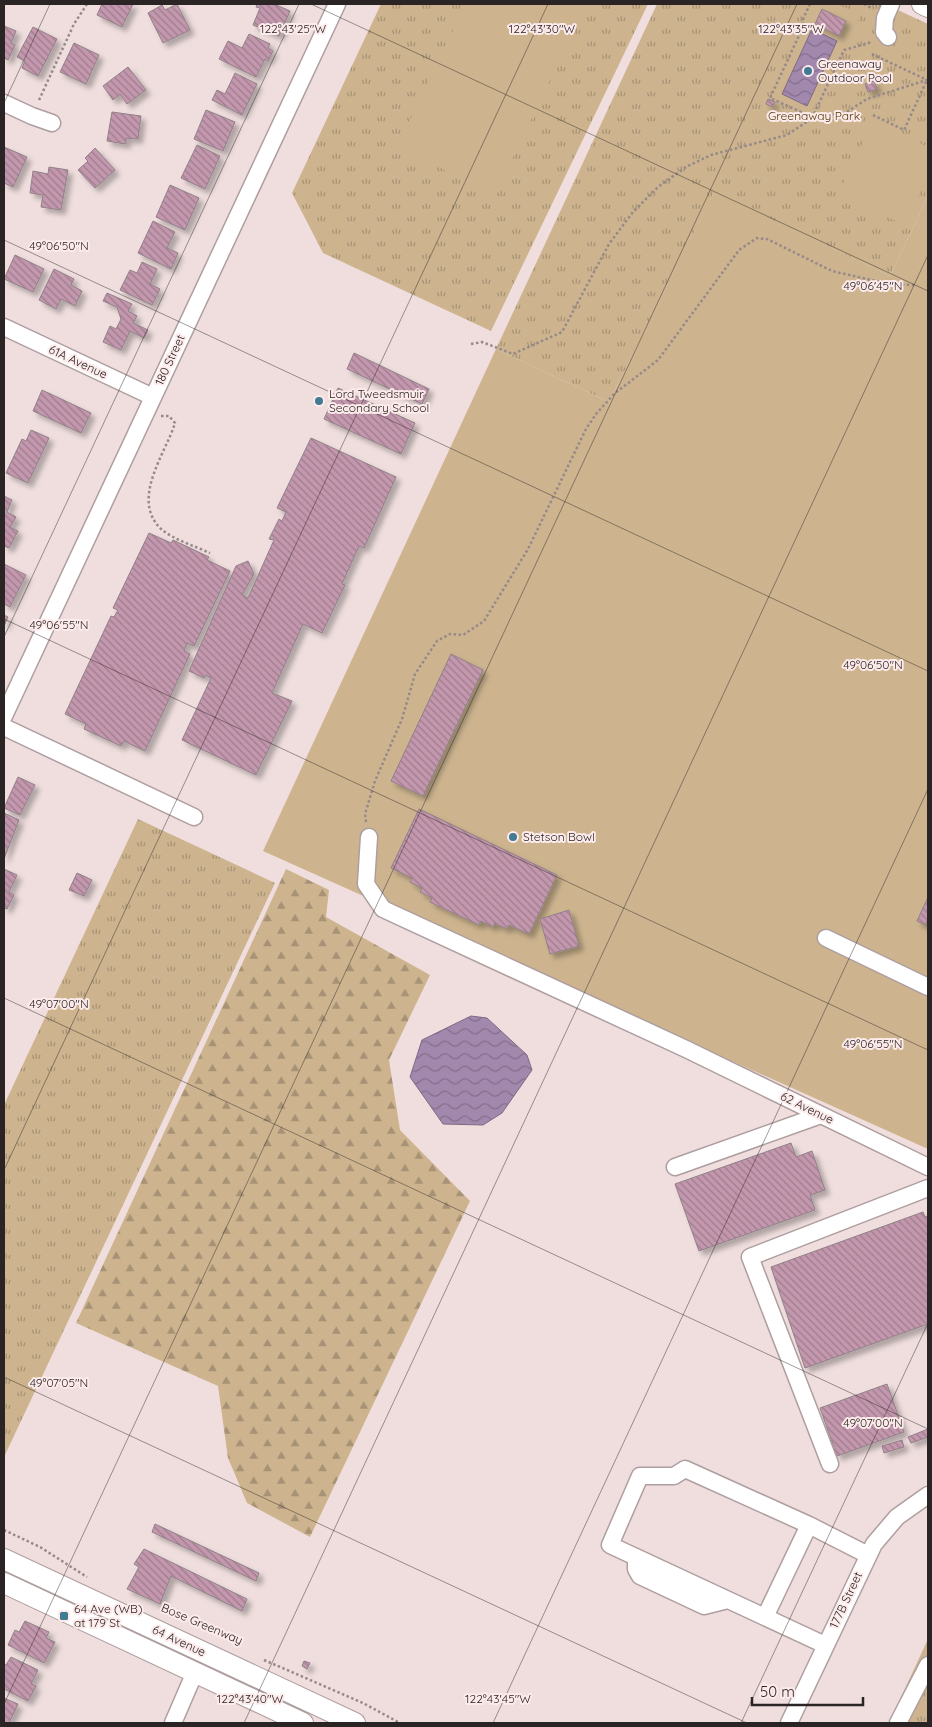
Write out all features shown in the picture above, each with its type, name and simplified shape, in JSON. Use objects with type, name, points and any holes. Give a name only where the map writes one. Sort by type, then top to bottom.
[{"type":"main road","points":[[922,4],[928,7]]},
{"type":"main road","name":"64 Avenue","points":[[4,1559],[355,1723]]},
{"type":"main road","name":"64 Avenue","points":[[4,1583],[301,1723]]},
{"type":"street","name":"180 Street","points":[[4,716],[10,687],[153,397],[336,4]]},
{"type":"street","points":[[888,37],[884,32],[885,18],[891,4]]},
{"type":"street","points":[[4,103],[32,116],[52,122]]},
{"type":"street","name":"61A Avenue","points":[[4,327],[153,397]]},
{"type":"street","points":[[4,726],[194,818]]},
{"type":"street","name":"62 Avenue","points":[[369,837],[366,884],[383,909],[686,1049],[928,1167]]},
{"type":"street","points":[[826,938],[928,988]]},
{"type":"street","points":[[675,1167],[821,1115]]},
{"type":"street","points":[[830,1464],[750,1257],[928,1188]]},
{"type":"street","points":[[826,1645],[610,1545],[640,1476],[674,1476],[686,1469],[809,1525],[868,1555]]},
{"type":"street","name":"177B Street","points":[[789,1723],[874,1544],[897,1517],[928,1495]]},
{"type":"street","points":[[765,1617],[809,1525]]},
{"type":"street","points":[[898,1723],[928,1665]]},
{"type":"street","points":[[173,1723],[195,1672]]},
{"type":"path","points":[[39,100],[74,24],[87,4]]},
{"type":"path","points":[[810,4],[803,19],[803,27],[770,98],[812,118]]},
{"type":"path","points":[[864,4],[875,11]]},
{"type":"path","points":[[812,118],[844,50],[869,43],[872,37]]},
{"type":"path","points":[[872,54],[928,80]]},
{"type":"path","points":[[471,344],[482,342],[513,354],[562,332],[609,244],[633,212],[658,188],[686,168],[712,155],[787,135],[812,118],[845,113],[867,99],[928,80]]},
{"type":"path","points":[[873,115],[904,130],[928,80]]},
{"type":"path","points":[[369,837],[365,814],[376,781],[402,720],[415,674],[437,641],[450,634],[463,635],[484,621],[528,549],[586,429],[596,414],[614,394],[658,360],[739,250],[757,238],[767,239],[832,271],[889,284],[915,285]]},
{"type":"path","points":[[160,417],[169,416],[175,423],[152,481],[150,501],[153,516],[168,534],[210,553]]},
{"type":"path","points":[[4,1530],[40,1547],[88,1578]]},
{"type":"path","name":"Bose Greenway","points":[[256,1656],[363,1703],[400,1723]]},
{"type":"green space","points":[[381,4],[648,4],[491,331],[323,253],[292,193]]},
{"type":"green space","points":[[466,4],[587,4],[495,194],[397,147]]},
{"type":"green space","name":"Greenaway Park","points":[[657,4],[885,4],[928,24],[928,196],[890,276],[714,193],[609,402],[496,349]]},
{"type":"green space","name":"Greenaway Outdoor Pool","points":[[811,4],[837,4],[861,15],[849,41],[843,45],[810,115],[772,97],[804,28],[804,19]]},
{"type":"green space","points":[[873,121],[928,147],[928,175],[905,225],[838,194]]},
{"type":"green space","points":[[714,192],[890,276],[928,196],[928,1149],[263,851],[496,349],[609,402]]},
{"type":"green space","points":[[138,819],[275,883],[4,1457],[4,1105]]},
{"type":"green space","points":[[286,869],[329,890],[326,917],[430,975],[389,1060],[400,1130],[470,1201],[310,1537],[247,1503],[228,1458],[218,1386],[76,1323]]},
{"type":"green space","points":[[928,1639],[928,1723],[889,1723]]},
{"type":"water","points":[[812,29],[837,41],[807,106],[782,94]]},
{"type":"water","points":[[471,1016],[487,1018],[527,1055],[532,1070],[502,1113],[483,1125],[443,1124],[410,1077],[422,1040]]},
{"type":"building","points":[[102,4],[133,4],[122,27],[97,15]]},
{"type":"building","points":[[177,4],[190,30],[163,43],[148,13],[162,5],[165,10]]},
{"type":"building","points":[[257,4],[274,4],[290,11],[279,36],[253,25],[260,8],[256,7]]},
{"type":"building","points":[[822,9],[846,21],[839,36],[815,24]]},
{"type":"building","points":[[4,26],[16,31],[11,43],[15,45],[8,60],[4,58]]},
{"type":"building","points":[[33,27],[57,39],[38,76],[22,68],[25,61],[17,57]]},
{"type":"building","points":[[249,34],[270,44],[268,48],[273,51],[268,61],[265,59],[256,77],[219,59],[228,41],[242,48]]},
{"type":"building","points":[[74,43],[99,55],[86,84],[60,72]]},
{"type":"building","points":[[128,67],[146,90],[127,104],[120,94],[113,100],[103,86]]},
{"type":"building","points":[[235,73],[257,84],[242,115],[212,100],[217,90],[225,94]]},
{"type":"building","points":[[874,81],[877,89],[868,92],[865,84]]},
{"type":"building","points":[[768,99],[775,102],[772,107],[766,104]]},
{"type":"building","points":[[206,110],[235,122],[223,151],[194,139]]},
{"type":"building","points":[[112,112],[141,116],[138,139],[126,138],[126,144],[107,141]]},
{"type":"building","points":[[197,145],[220,156],[205,189],[181,178]]},
{"type":"building","points":[[4,147],[27,157],[13,187],[4,183]]},
{"type":"building","points":[[95,148],[115,170],[95,188],[78,170],[88,161],[85,158]]},
{"type":"building","points":[[49,167],[68,170],[61,210],[41,207],[43,195],[30,193],[33,171],[48,174]]},
{"type":"building","points":[[170,185],[199,198],[185,230],[156,217]]},
{"type":"building","points":[[153,221],[175,232],[167,248],[178,253],[171,269],[138,253]]},
{"type":"building","points":[[15,255],[44,269],[33,292],[4,279]]},
{"type":"building","points":[[142,262],[157,269],[150,284],[160,289],[152,305],[120,290],[130,270],[137,273]]},
{"type":"building","points":[[54,269],[74,279],[71,285],[82,291],[75,306],[61,299],[56,309],[39,300]]},
{"type":"building","points":[[107,293],[132,304],[128,311],[137,316],[133,323],[148,330],[144,338],[130,331],[121,350],[103,342],[110,326],[116,329],[121,319],[117,307],[103,301]]},
{"type":"building","points":[[354,353],[429,389],[422,404],[347,369]]},
{"type":"building","points":[[338,388],[415,423],[401,454],[324,419]]},
{"type":"building","points":[[42,390],[91,413],[81,433],[33,411]]},
{"type":"building","points":[[31,430],[49,438],[28,483],[6,473],[22,439],[26,441]]},
{"type":"building","points":[[311,438],[396,477],[364,548],[359,546],[342,584],[345,585],[322,633],[303,624],[272,693],[292,701],[256,775],[182,740],[211,678],[206,675],[204,678],[189,671],[236,566],[248,561],[254,574],[242,595],[248,598],[274,540],[269,539],[279,519],[282,521],[286,512],[277,508]]},
{"type":"building","points":[[4,496],[12,500],[7,512],[16,517],[10,527],[18,531],[9,548],[4,546]]},
{"type":"building","points":[[149,533],[171,543],[173,540],[209,557],[207,560],[230,571],[194,646],[187,643],[184,651],[190,654],[145,751],[124,741],[121,746],[84,729],[86,724],[65,714],[111,616],[114,617],[118,610],[113,608]]},
{"type":"building","points":[[4,564],[26,575],[10,607],[4,604]]},
{"type":"building","points":[[4,615],[8,617],[4,626]]},
{"type":"building","points":[[451,654],[483,670],[423,796],[391,781]]},
{"type":"building","points":[[18,777],[35,785],[20,815],[4,808]]},
{"type":"building","points":[[419,809],[557,875],[529,934],[509,925],[507,929],[495,923],[493,927],[481,921],[479,925],[430,902],[432,898],[420,892],[422,888],[410,882],[412,878],[391,868]]},
{"type":"building","points":[[4,813],[19,820],[4,859]]},
{"type":"building","points":[[4,869],[17,875],[9,892],[14,895],[7,909],[4,908]]},
{"type":"building","points":[[77,873],[92,880],[84,896],[69,890]]},
{"type":"building","points":[[928,897],[928,919],[925,925],[917,921]]},
{"type":"building","points":[[569,910],[579,946],[550,954],[540,919]]},
{"type":"building","points":[[791,1143],[796,1157],[812,1151],[825,1190],[810,1195],[815,1210],[699,1251],[675,1184]]},
{"type":"building","points":[[923,1212],[925,1217],[928,1216],[928,1324],[805,1368],[771,1267]]},
{"type":"building","points":[[887,1384],[904,1432],[837,1456],[820,1408]]},
{"type":"building","points":[[928,1429],[928,1437],[911,1443],[908,1437]]},
{"type":"building","points":[[902,1440],[904,1447],[884,1453],[882,1446]]},
{"type":"building","points":[[155,1524],[259,1573],[256,1581],[152,1532]]},
{"type":"building","points":[[144,1549],[247,1599],[242,1611],[171,1576],[160,1604],[127,1589],[139,1567],[134,1564]]},
{"type":"building","points":[[25,1621],[49,1632],[46,1638],[55,1642],[44,1663],[8,1645],[15,1630],[19,1632]]},
{"type":"building","points":[[11,1657],[38,1670],[31,1684],[36,1686],[28,1701],[4,1689],[4,1664],[6,1665]]},
{"type":"building","points":[[304,1661],[310,1663],[307,1669],[302,1666]]},
{"type":"building","points":[[4,1698],[18,1704],[9,1723],[4,1723]]},
{"type":"place","name":"Greenaway Outdoor Pool","points":[[808,71]]},
{"type":"place","name":"Lord Tweedsmuir Secondary School","points":[[319,401]]},
{"type":"place","name":"Stetson Bowl","points":[[513,837]]},
{"type":"place","name":"64 Ave (WB) at 179 St","points":[[64,1616]]}]
